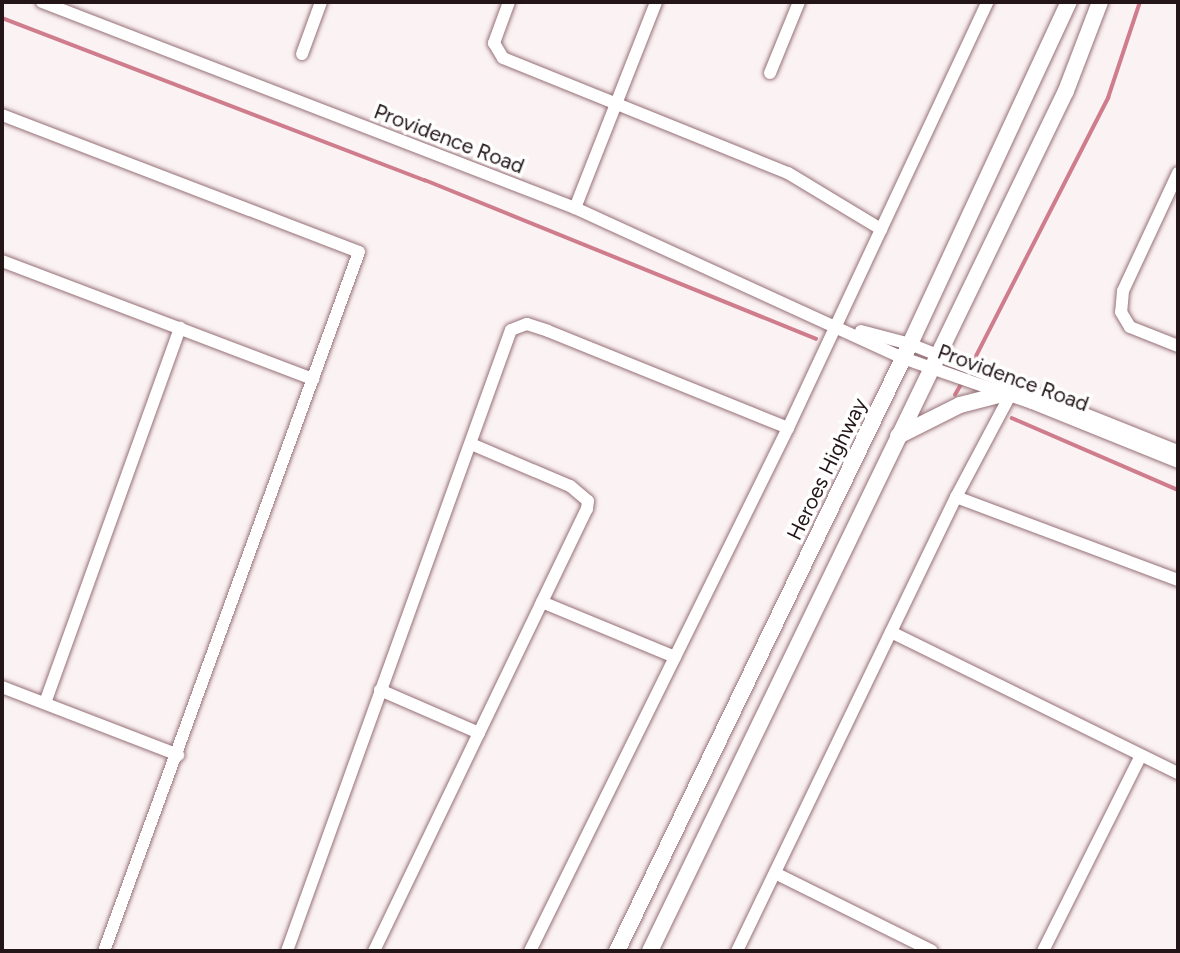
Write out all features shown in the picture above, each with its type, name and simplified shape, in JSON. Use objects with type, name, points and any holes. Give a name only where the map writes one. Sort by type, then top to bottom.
[{"type":"main road","name":"Heroes Highway","points":[[617,951],[918,326],[1069,2]]},
{"type":"main road","points":[[650,951],[1066,90],[1100,2]]},
{"type":"main road","points":[[898,436],[960,405],[1011,391]]},
{"type":"street","name":"Providence Road","points":[[42,2],[575,208],[837,324],[906,351],[938,354],[1011,391],[1178,462]]},
{"type":"street","points":[[302,54],[321,2]]},
{"type":"street","points":[[509,2],[494,43],[503,58],[788,173],[881,229]]},
{"type":"street","points":[[575,208],[619,104],[656,2]]},
{"type":"street","points":[[771,73],[799,2]]},
{"type":"street","points":[[530,951],[788,428],[988,2]]},
{"type":"street","points":[[2,115],[359,252],[178,755],[104,951]]},
{"type":"street","points":[[1178,173],[1123,291],[1121,312],[1130,327],[1178,346]]},
{"type":"street","points":[[2,261],[313,379]]},
{"type":"street","points":[[287,951],[471,444],[507,336],[527,324],[788,428]]},
{"type":"street","points":[[45,703],[180,328]]},
{"type":"street","name":"Providence Road","points":[[1011,391],[1178,451]]},
{"type":"street","points":[[737,951],[956,497],[1011,391]]},
{"type":"street","points":[[374,951],[588,501],[570,486],[471,444]]},
{"type":"street","points":[[956,497],[1178,580]]},
{"type":"street","points":[[542,602],[675,657]]},
{"type":"street","points":[[891,632],[1140,757],[1178,773]]},
{"type":"street","points":[[2,687],[178,755]]},
{"type":"street","points":[[380,690],[479,733]]},
{"type":"street","points":[[1043,951],[1140,757]]},
{"type":"street","points":[[775,873],[932,951]]},
{"type":"waterway","points":[[972,364],[1108,98],[1140,2]]},
{"type":"waterway","points":[[2,18],[425,180],[816,339]]},
{"type":"waterway","points":[[955,395],[962,383]]},
{"type":"waterway","points":[[1012,418],[1178,490]]}]
